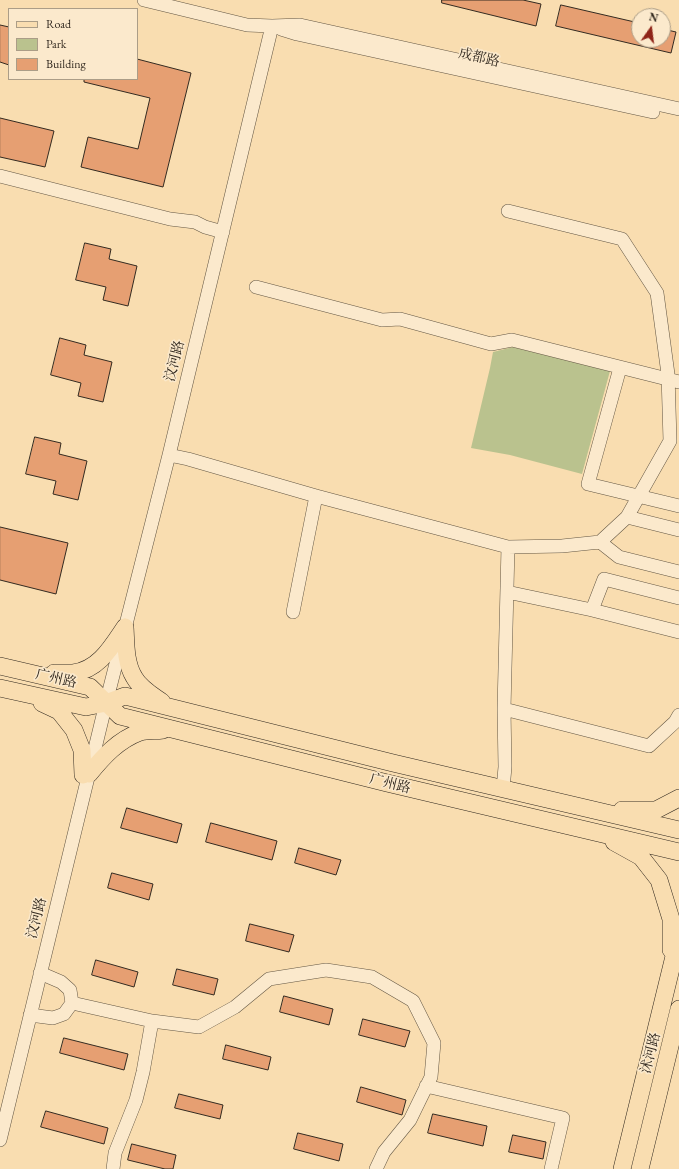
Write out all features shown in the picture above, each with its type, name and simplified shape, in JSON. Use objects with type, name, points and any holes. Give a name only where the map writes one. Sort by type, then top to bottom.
[{"type":"main road","points":[[26,672],[74,673],[90,668],[105,655],[125,627]]},
{"type":"main road","points":[[125,627],[127,659],[134,677],[147,691],[167,706]]},
{"type":"main road","name":"广州路","points":[[0,666],[90,687],[120,716],[387,783],[679,852]]},
{"type":"main road","name":"广州路","points":[[0,688],[86,707],[106,703],[125,696],[393,763],[679,830]]},
{"type":"main road","points":[[18,692],[59,711],[74,730],[82,750],[86,775]]},
{"type":"main road","points":[[86,775],[120,742],[141,732],[171,729]]},
{"type":"main road","points":[[598,811],[656,810],[679,798]]},
{"type":"main road","points":[[596,832],[641,857],[659,880],[671,919],[671,970]]},
{"type":"main road","name":"沭河路","points":[[622,1169],[679,936]]},
{"type":"main road","name":"沭河路","points":[[640,1169],[679,1009]]},
{"type":"street","name":"成都路","points":[[144,0],[247,24],[272,26],[300,25],[679,109]]},
{"type":"street","name":"成都路","points":[[176,0],[250,16],[272,26],[305,36],[679,118]]},
{"type":"street","name":"汶河路","points":[[0,1109],[169,455],[272,26]]},
{"type":"street","points":[[0,176],[170,219],[194,222],[223,232]]},
{"type":"street","points":[[169,455],[508,547],[562,546],[600,542],[627,517],[674,442],[674,381],[657,292],[622,239],[508,211]]},
{"type":"street","points":[[256,287],[382,320],[400,319],[491,344],[512,340],[674,381]]},
{"type":"street","points":[[620,368],[588,484],[679,506]]},
{"type":"street","points":[[293,612],[316,496]]},
{"type":"street","points":[[627,517],[679,530]]},
{"type":"street","points":[[600,542],[619,558],[678,568]]},
{"type":"street","points":[[503,789],[505,767],[504,709],[508,547]]},
{"type":"street","points":[[592,610],[604,579],[679,598]]},
{"type":"street","points":[[507,592],[592,610],[679,632]]},
{"type":"street","points":[[504,709],[649,746],[675,722],[679,715]]},
{"type":"street","name":"汶河路","points":[[0,1140],[86,775]]},
{"type":"street","points":[[72,1003],[152,1021],[199,1027],[235,1006],[269,979],[326,970],[372,977],[413,1001],[434,1043],[431,1077],[410,1120],[384,1152],[376,1169]]},
{"type":"street","points":[[30,1015],[53,1018],[64,1014],[72,1003],[70,990],[61,982],[40,973]]},
{"type":"street","points":[[114,1169],[115,1153],[136,1100],[143,1072],[152,1021]]},
{"type":"street","points":[[426,1086],[563,1118],[551,1169]]},
{"type":"green space","points":[[513,347],[610,371],[582,474],[510,455],[471,448],[493,352]]},
{"type":"building","points":[[442,0],[523,0],[541,4],[536,26],[442,3]]},
{"type":"building","points":[[561,5],[631,21],[631,44],[556,26]]},
{"type":"building","points":[[0,25],[8,27],[8,65],[0,62]]},
{"type":"building","points":[[671,31],[676,32],[671,53],[650,48],[671,48]]},
{"type":"building","points":[[138,59],[191,73],[163,187],[81,167],[88,137],[138,149],[150,98],[84,82],[84,80],[138,80]]},
{"type":"building","points":[[0,118],[54,131],[45,167],[0,157]]},
{"type":"building","points":[[85,243],[111,249],[109,259],[137,266],[128,306],[103,300],[106,287],[76,280]]},
{"type":"building","points":[[60,338],[86,345],[84,355],[112,362],[103,402],[78,396],[81,383],[51,375]]},
{"type":"building","points":[[35,437],[61,443],[59,454],[87,461],[78,500],[53,494],[56,481],[26,474]]},
{"type":"building","points":[[0,527],[68,543],[56,594],[0,580]]},
{"type":"building","points":[[127,808],[182,824],[177,843],[121,828]]},
{"type":"building","points":[[211,823],[277,841],[272,860],[206,842]]},
{"type":"building","points":[[299,848],[341,860],[336,875],[295,863]]},
{"type":"building","points":[[112,873],[153,884],[149,900],[108,888]]},
{"type":"building","points":[[250,924],[294,935],[289,952],[246,941]]},
{"type":"building","points":[[96,960],[138,972],[134,987],[92,975]]},
{"type":"building","points":[[177,969],[218,979],[214,995],[173,985]]},
{"type":"building","points":[[284,996],[333,1009],[329,1025],[280,1012]]},
{"type":"building","points":[[363,1019],[410,1031],[405,1047],[359,1035]]},
{"type":"building","points":[[64,1038],[128,1054],[124,1070],[60,1053]]},
{"type":"building","points":[[226,1045],[271,1057],[268,1070],[223,1059]]},
{"type":"building","points":[[361,1087],[406,1100],[402,1115],[357,1102]]},
{"type":"building","points":[[179,1094],[223,1105],[220,1119],[175,1108]]},
{"type":"building","points":[[46,1111],[108,1128],[104,1144],[41,1127]]},
{"type":"building","points":[[433,1114],[487,1126],[483,1146],[428,1133]]},
{"type":"building","points":[[298,1133],[343,1144],[339,1161],[294,1149]]},
{"type":"building","points":[[513,1135],[546,1142],[543,1159],[509,1152]]},
{"type":"building","points":[[132,1144],[176,1155],[173,1169],[165,1169],[128,1160]]}]
